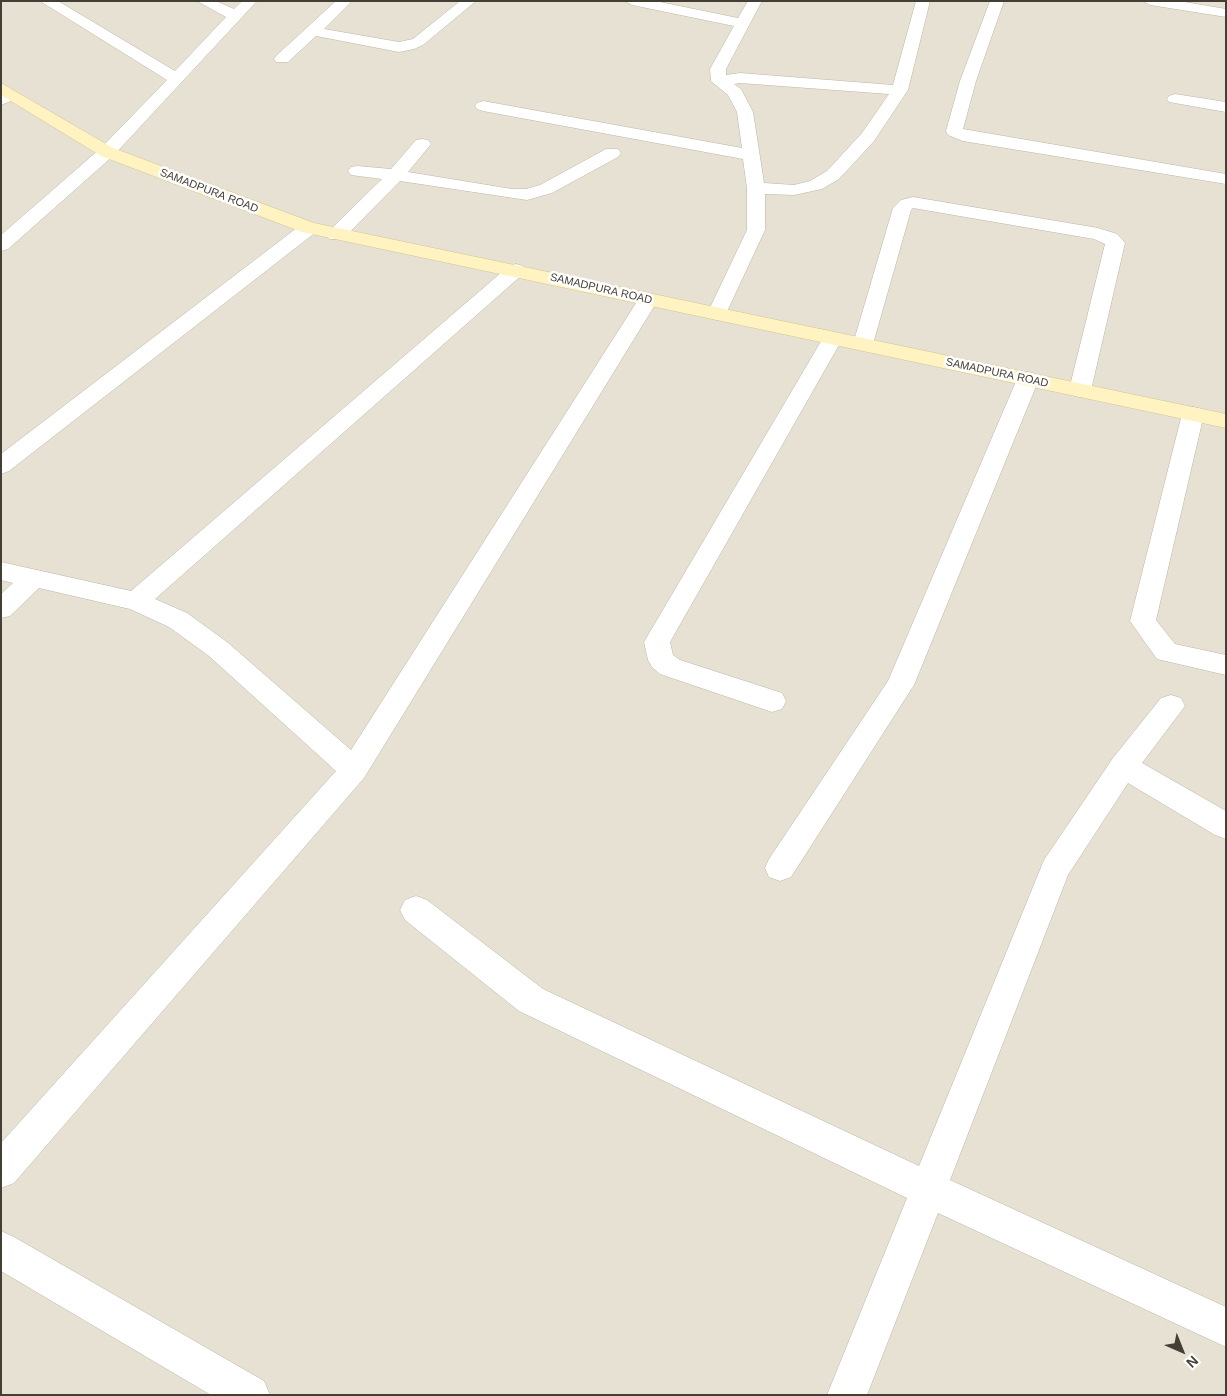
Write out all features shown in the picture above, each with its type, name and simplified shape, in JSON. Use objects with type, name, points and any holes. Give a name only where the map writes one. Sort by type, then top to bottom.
[{"type":"street","points":[[47,1],[177,79]]},
{"type":"street","points":[[204,1],[236,16]]},
{"type":"street","points":[[1,245],[107,152],[250,1]]},
{"type":"street","points":[[282,59],[345,1]]},
{"type":"street","points":[[312,31],[399,47],[409,46],[418,42],[469,1]]},
{"type":"street","points":[[632,1],[741,23]]},
{"type":"street","points":[[719,81],[718,69],[754,1]]},
{"type":"street","points":[[756,188],[794,190],[816,185],[833,175],[868,137],[900,90],[923,1]]},
{"type":"street","points":[[997,1],[968,81],[954,130],[957,133],[963,136],[1226,179]]},
{"type":"street","points":[[1150,1],[1226,13]]},
{"type":"street","points":[[719,81],[740,78],[900,90]]},
{"type":"street","points":[[717,314],[756,230],[756,188],[745,112],[735,92],[719,81]]},
{"type":"street","name":"SAMADPURA ROAD","points":[[5,94],[107,152],[309,228],[1226,420]]},
{"type":"street","points":[[1175,99],[1226,107]]},
{"type":"street","points":[[483,106],[751,155]]},
{"type":"street","points":[[336,235],[396,175],[422,144]]},
{"type":"street","points":[[357,171],[396,175],[512,194],[527,194],[546,189],[612,153]]},
{"type":"street","points":[[863,344],[902,208],[907,204],[913,202],[1098,234],[1110,238],[1115,244],[1080,390]]},
{"type":"street","points":[[1,466],[309,228]]},
{"type":"street","points":[[136,601],[516,270]]},
{"type":"street","points":[[3,1166],[354,770],[648,300]]},
{"type":"street","points":[[772,701],[670,667],[661,660],[657,642],[833,338]]},
{"type":"street","points":[[780,868],[900,685],[1028,379]]},
{"type":"street","points":[[1193,414],[1143,622],[1166,652],[1226,665]]},
{"type":"street","points":[[1,571],[136,601],[178,620],[218,649],[354,770]]},
{"type":"street","points":[[1,609],[34,578]]},
{"type":"street","points":[[847,1395],[930,1190],[1055,869],[1123,766],[1171,706]]},
{"type":"street","points":[[1123,766],[1226,826]]},
{"type":"street","points":[[416,910],[531,1000],[930,1190],[1226,1327]]},
{"type":"street","points":[[1,1250],[250,1395]]},
{"type":"shaded area","points":[[1,1],[1226,1],[1226,1395],[1,1395]]}]
